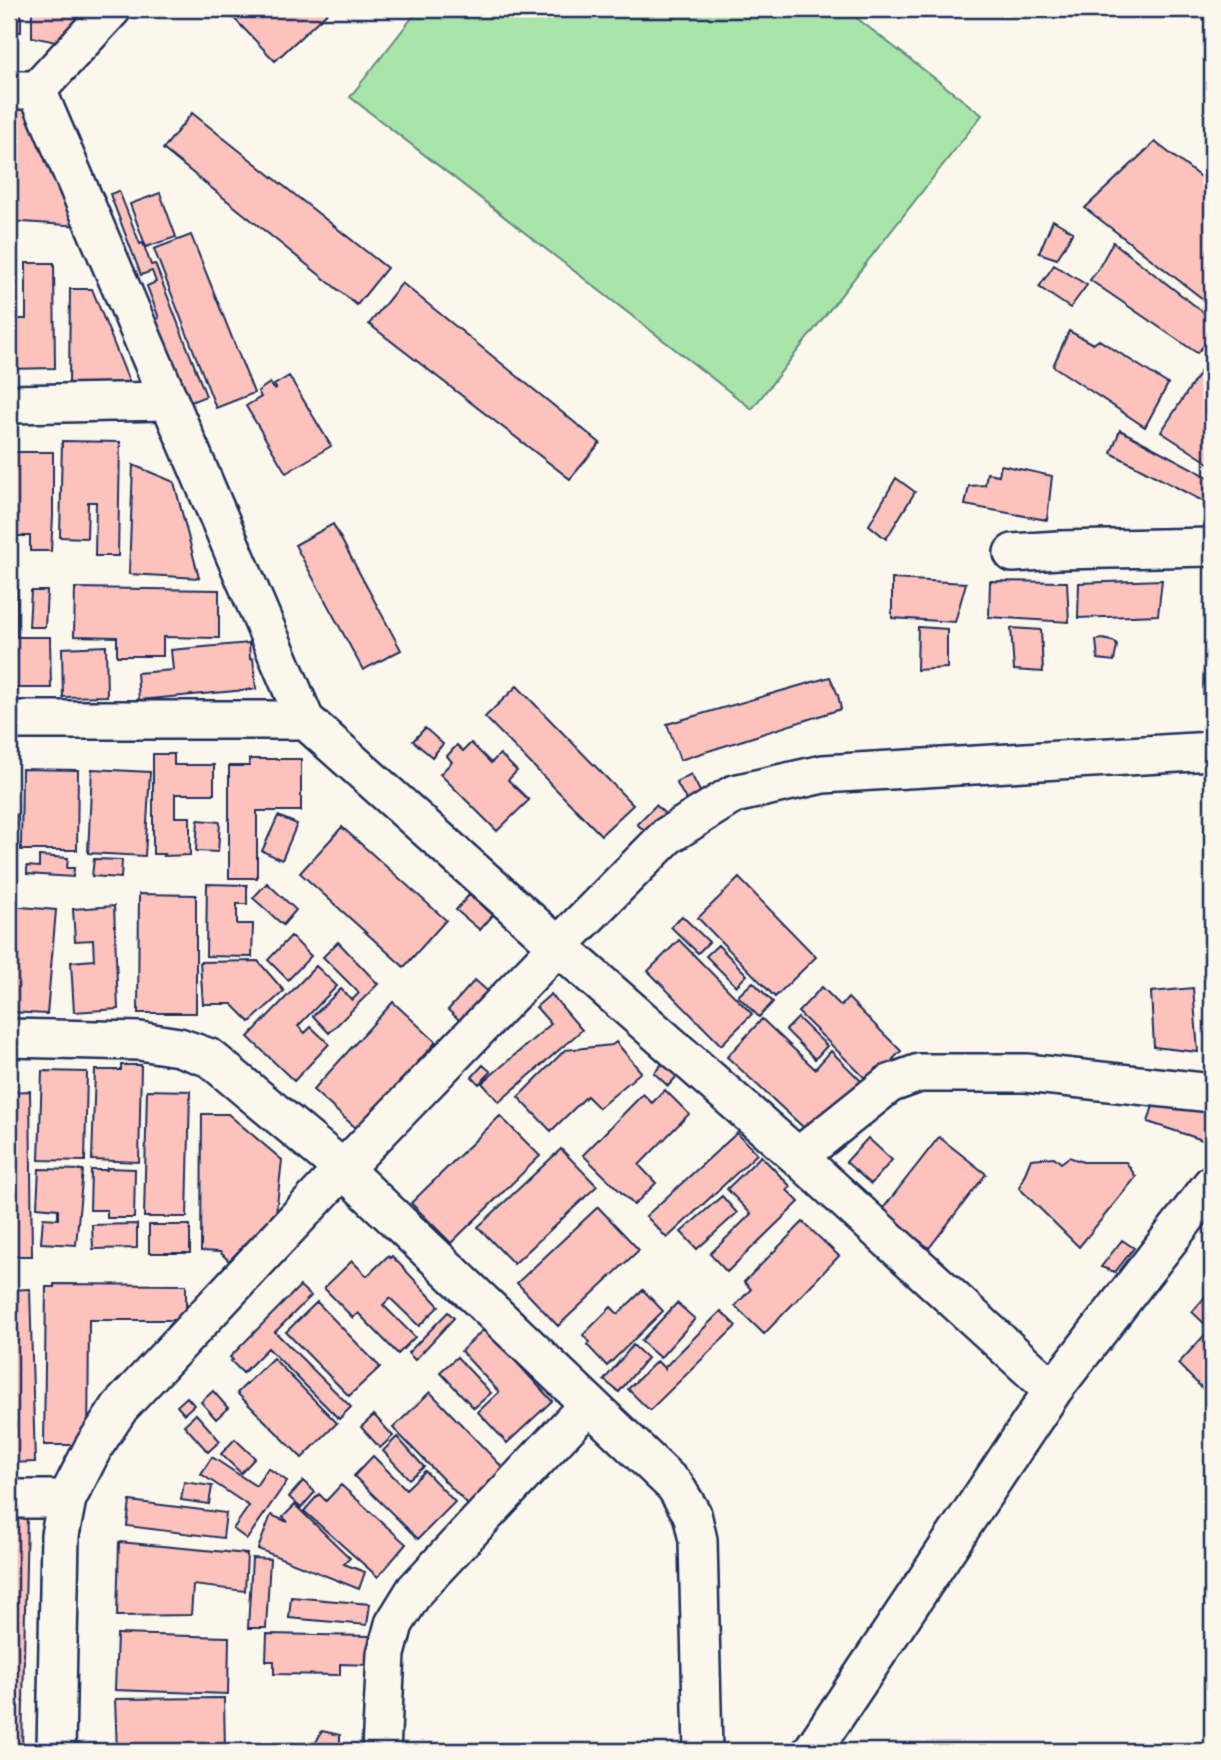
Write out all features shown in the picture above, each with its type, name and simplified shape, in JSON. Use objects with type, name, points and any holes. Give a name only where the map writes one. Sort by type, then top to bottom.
[{"type":"street","points":[[112,9],[23,90],[168,401],[305,720],[798,1157],[1053,1390]]},
{"type":"street","points":[[9,404],[168,401]]},
{"type":"street","points":[[1013,553],[1212,547]]},
{"type":"street","points":[[9,720],[305,720]]},
{"type":"street","points":[[56,1751],[60,1535],[67,1499],[93,1448],[120,1407],[343,1169],[667,836],[734,794],[823,774],[1212,751]]},
{"type":"street","points":[[9,1038],[140,1041],[179,1047],[211,1058],[343,1169],[675,1486],[692,1514],[698,1540],[703,1751]]},
{"type":"street","points":[[798,1157],[889,1084],[919,1073],[1026,1073],[1212,1093]]},
{"type":"street","points":[[812,1751],[837,1736],[1053,1390],[1212,1184]]},
{"type":"street","points":[[381,1751],[386,1654],[394,1624],[415,1590],[589,1404]]},
{"type":"street","points":[[9,1499],[67,1499]]},
{"type":"green space","points":[[419,9],[845,9],[982,115],[752,409],[350,97]]},
{"type":"building","points":[[9,9],[21,9],[21,32],[9,32]]},
{"type":"building","points":[[32,9],[86,9],[61,43],[32,37]]},
{"type":"building","points":[[225,9],[331,9],[275,61]]},
{"type":"building","points":[[34,109],[80,226],[9,221],[9,111]]},
{"type":"building","points":[[192,113],[387,268],[357,305],[163,149]]},
{"type":"building","points":[[1155,142],[1212,186],[1212,306],[1085,208]]},
{"type":"building","points":[[119,191],[140,244],[143,243],[151,265],[155,264],[206,396],[186,404],[154,320],[159,318],[147,286],[156,282],[152,271],[141,275],[110,194]]},
{"type":"building","points":[[160,193],[176,237],[146,247],[130,204]]},
{"type":"building","points":[[1053,220],[1073,232],[1057,259],[1039,253]]},
{"type":"building","points":[[191,235],[254,393],[216,408],[154,249]]},
{"type":"building","points":[[1113,242],[1212,319],[1209,340],[1197,353],[1090,280]]},
{"type":"building","points":[[26,263],[54,263],[55,368],[9,369],[9,319],[26,319]]},
{"type":"building","points":[[1054,265],[1087,285],[1070,308],[1039,287]]},
{"type":"building","points":[[9,269],[15,269],[13,310],[9,309]]},
{"type":"building","points":[[402,283],[600,443],[570,479],[369,324]]},
{"type":"building","points":[[70,289],[92,289],[130,384],[69,386]]},
{"type":"building","points":[[1069,331],[1093,344],[1099,340],[1168,384],[1145,427],[1053,366]]},
{"type":"building","points":[[1212,354],[1212,465],[1161,432]]},
{"type":"building","points":[[289,376],[331,446],[286,473],[246,406],[261,397],[258,391],[270,383],[274,389],[274,385]]},
{"type":"building","points":[[1120,430],[1212,479],[1212,506],[1111,453]]},
{"type":"building","points":[[62,441],[120,442],[118,556],[95,556],[96,502],[88,502],[87,538],[60,537]]},
{"type":"building","points":[[9,452],[53,452],[51,551],[30,551],[30,536],[9,536]]},
{"type":"building","points":[[133,465],[174,482],[199,578],[129,574]]},
{"type":"building","points":[[1001,465],[1052,476],[1047,520],[965,505],[969,486],[985,485],[987,473],[999,475]]},
{"type":"building","points":[[896,478],[915,492],[886,539],[869,525]]},
{"type":"building","points":[[333,524],[401,650],[363,670],[295,545]]},
{"type":"building","points":[[892,579],[966,583],[955,622],[892,618]]},
{"type":"building","points":[[1162,580],[1158,615],[1078,618],[1079,583]]},
{"type":"building","points":[[990,581],[1067,582],[1069,622],[989,617]]},
{"type":"building","points":[[9,588],[17,588],[17,637],[50,637],[51,688],[9,688]]},
{"type":"building","points":[[75,588],[219,590],[219,638],[163,637],[163,656],[117,656],[117,637],[74,636]]},
{"type":"building","points":[[31,591],[47,591],[45,627],[29,627]]},
{"type":"building","points":[[918,627],[947,629],[947,668],[917,670]]},
{"type":"building","points":[[1011,628],[1041,630],[1043,672],[1014,670]]},
{"type":"building","points":[[1205,634],[1212,635],[1212,698],[1203,697]]},
{"type":"building","points":[[1096,640],[1115,642],[1117,646],[1114,661],[1098,659]]},
{"type":"building","points":[[249,643],[256,689],[139,700],[137,673],[173,670],[171,650]]},
{"type":"building","points":[[106,646],[107,696],[63,697],[62,648]]},
{"type":"building","points":[[830,677],[841,709],[680,760],[667,724]]},
{"type":"building","points":[[517,686],[633,805],[601,835],[485,717]]},
{"type":"building","points":[[425,728],[443,744],[432,757],[413,741]]},
{"type":"building","points":[[471,743],[491,763],[500,754],[517,771],[508,780],[529,800],[497,831],[440,774],[452,762],[447,756],[457,745],[463,751]]},
{"type":"building","points":[[153,754],[174,754],[174,765],[214,765],[214,794],[175,794],[175,817],[190,817],[190,855],[153,854]]},
{"type":"building","points":[[249,759],[301,759],[301,811],[257,811],[257,878],[229,878],[229,766],[249,766]]},
{"type":"building","points":[[22,769],[78,770],[77,850],[21,850]]},
{"type":"building","points":[[92,769],[150,772],[145,856],[88,853]]},
{"type":"building","points":[[691,774],[703,797],[689,805],[676,782]]},
{"type":"building","points":[[656,805],[669,818],[651,837],[637,824]]},
{"type":"building","points":[[9,815],[16,815],[14,845],[9,845]]},
{"type":"building","points":[[278,816],[297,824],[282,860],[262,851]]},
{"type":"building","points":[[198,820],[220,822],[218,852],[196,851]]},
{"type":"building","points":[[342,827],[446,920],[404,967],[300,873]]},
{"type":"building","points":[[39,856],[68,858],[67,868],[74,868],[73,877],[27,874],[27,866],[39,867]]},
{"type":"building","points":[[94,859],[122,860],[121,878],[92,876]]},
{"type":"building","points":[[739,878],[816,957],[775,997],[698,918]]},
{"type":"building","points":[[267,883],[296,910],[283,925],[253,898]]},
{"type":"building","points":[[207,884],[247,885],[247,904],[237,904],[237,924],[253,924],[252,957],[206,956]]},
{"type":"building","points":[[139,894],[196,895],[196,1013],[138,1013]]},
{"type":"building","points":[[469,895],[493,915],[480,930],[456,910]]},
{"type":"building","points":[[9,906],[56,910],[47,1014],[9,1012]]},
{"type":"building","points":[[114,906],[118,1009],[74,1012],[71,962],[94,960],[93,940],[75,941],[73,909]]},
{"type":"building","points":[[682,916],[709,942],[698,953],[671,927]]},
{"type":"building","points":[[291,936],[311,956],[288,980],[268,960]]},
{"type":"building","points":[[679,940],[752,1014],[721,1045],[648,971]]},
{"type":"building","points":[[338,942],[378,984],[329,1033],[313,1016],[341,989],[352,1000],[359,993],[323,957]]},
{"type":"building","points":[[718,945],[747,975],[736,986],[706,956]]},
{"type":"building","points":[[258,961],[284,991],[250,1022],[232,1004],[203,1004],[200,962]]},
{"type":"building","points":[[316,966],[337,986],[298,1026],[305,1033],[311,1027],[329,1044],[294,1081],[248,1037]]},
{"type":"building","points":[[475,980],[492,995],[465,1025],[448,1010]]},
{"type":"building","points":[[753,982],[773,1002],[759,1017],[738,996]]},
{"type":"building","points":[[822,987],[841,1006],[848,998],[901,1051],[893,1059],[896,1061],[872,1085],[798,1012]]},
{"type":"building","points":[[1193,988],[1198,1052],[1154,1047],[1151,992]]},
{"type":"building","points":[[551,994],[582,1030],[499,1102],[482,1083],[551,1024],[536,1007]]},
{"type":"building","points":[[393,1002],[436,1042],[357,1129],[313,1090]]},
{"type":"building","points":[[798,1018],[827,1046],[815,1059],[786,1030]]},
{"type":"building","points":[[762,1019],[815,1069],[831,1051],[866,1086],[815,1138],[727,1057]]},
{"type":"building","points":[[616,1042],[641,1072],[599,1108],[587,1096],[551,1131],[518,1097],[565,1050],[612,1045]]},
{"type":"building","points":[[664,1062],[678,1075],[668,1086],[654,1073]]},
{"type":"building","points":[[121,1065],[141,1065],[139,1162],[92,1160],[95,1070],[121,1070]]},
{"type":"building","points":[[483,1065],[491,1072],[479,1084],[472,1077]]},
{"type":"building","points":[[42,1071],[87,1072],[85,1161],[39,1160]]},
{"type":"building","points":[[147,1090],[190,1091],[187,1217],[144,1217]]},
{"type":"building","points":[[665,1090],[689,1114],[639,1165],[656,1183],[634,1205],[583,1155],[643,1094],[652,1103]]},
{"type":"building","points":[[30,1091],[32,1256],[9,1256],[9,1092]]},
{"type":"building","points":[[1156,1096],[1212,1112],[1212,1143],[1148,1122]]},
{"type":"building","points":[[202,1114],[228,1114],[282,1160],[276,1213],[229,1261],[220,1252],[201,1251]]},
{"type":"building","points":[[500,1116],[540,1156],[451,1243],[411,1203]]},
{"type":"building","points":[[737,1133],[757,1154],[667,1238],[646,1216]]},
{"type":"building","points":[[939,1137],[986,1174],[929,1248],[881,1211]]},
{"type":"building","points":[[868,1138],[892,1160],[871,1184],[846,1162]]},
{"type":"building","points":[[561,1149],[597,1186],[514,1264],[478,1227]]},
{"type":"building","points":[[761,1156],[791,1187],[787,1190],[799,1202],[727,1272],[710,1254],[751,1214],[727,1189]]},
{"type":"building","points":[[1054,1157],[1061,1163],[1069,1157],[1083,1162],[1126,1162],[1136,1177],[1079,1247],[1019,1188],[1031,1159]]},
{"type":"building","points":[[39,1169],[83,1170],[76,1245],[41,1243],[43,1218],[58,1219],[58,1209],[37,1207]]},
{"type":"building","points":[[135,1169],[134,1218],[107,1218],[107,1210],[90,1210],[91,1170]]},
{"type":"building","points":[[722,1196],[737,1213],[697,1249],[681,1232]]},
{"type":"building","points":[[598,1207],[639,1250],[558,1326],[517,1283]]},
{"type":"building","points":[[803,1222],[839,1256],[764,1334],[735,1306],[751,1289],[744,1282]]},
{"type":"building","points":[[137,1224],[137,1248],[93,1249],[92,1225]]},
{"type":"building","points":[[149,1225],[190,1225],[190,1253],[149,1253]]},
{"type":"building","points":[[1122,1240],[1134,1248],[1115,1272],[1101,1267]]},
{"type":"building","points":[[388,1256],[392,1256],[439,1306],[419,1326],[390,1298],[383,1305],[415,1337],[398,1354],[358,1313],[353,1318],[324,1288],[352,1261],[367,1276]]},
{"type":"building","points":[[54,1284],[186,1285],[186,1320],[89,1320],[88,1445],[44,1445],[46,1287],[54,1287]]},
{"type":"building","points":[[300,1286],[311,1296],[275,1332],[351,1407],[339,1419],[268,1348],[243,1373],[231,1361],[233,1360],[230,1357]]},
{"type":"building","points":[[30,1289],[35,1462],[9,1463],[9,1290]]},
{"type":"building","points":[[1212,1289],[1212,1319],[1207,1326],[1192,1312]]},
{"type":"building","points":[[643,1290],[663,1311],[607,1366],[587,1345],[589,1342],[583,1335],[611,1307],[618,1314]]},
{"type":"building","points":[[317,1302],[380,1367],[349,1396],[286,1332]]},
{"type":"building","points":[[677,1303],[695,1319],[660,1358],[641,1341]]},
{"type":"building","points":[[721,1311],[736,1326],[650,1410],[628,1389],[657,1361],[665,1369]]},
{"type":"building","points":[[448,1312],[454,1318],[415,1360],[408,1353]]},
{"type":"building","points":[[1212,1327],[1212,1398],[1178,1364]]},
{"type":"building","points":[[485,1328],[552,1401],[507,1443],[478,1412],[499,1392],[461,1351]]},
{"type":"building","points":[[633,1345],[647,1358],[619,1392],[604,1380]]},
{"type":"building","points":[[457,1357],[491,1393],[474,1408],[440,1372]]},
{"type":"building","points":[[273,1358],[337,1423],[302,1458],[237,1393]]},
{"type":"building","points":[[213,1391],[228,1408],[216,1419],[201,1402]]},
{"type":"building","points":[[430,1392],[507,1472],[471,1508],[393,1428]]},
{"type":"building","points":[[187,1397],[194,1405],[184,1414],[177,1406]]},
{"type":"building","points":[[196,1414],[220,1441],[208,1452],[184,1425]]},
{"type":"building","points":[[374,1415],[393,1436],[380,1448],[361,1427]]},
{"type":"building","points":[[397,1437],[424,1467],[409,1479],[383,1451]]},
{"type":"building","points":[[235,1439],[255,1458],[241,1473],[221,1454]]},
{"type":"building","points":[[373,1456],[406,1489],[425,1471],[455,1502],[418,1539],[354,1476]]},
{"type":"building","points":[[212,1457],[256,1486],[268,1468],[287,1481],[247,1539],[233,1529],[249,1506],[201,1474]]},
{"type":"building","points":[[303,1481],[315,1492],[301,1508],[289,1497]]},
{"type":"building","points":[[184,1482],[212,1486],[209,1504],[181,1500]]},
{"type":"building","points":[[341,1485],[406,1544],[378,1577],[304,1511],[319,1494],[326,1501]]},
{"type":"building","points":[[130,1501],[226,1513],[223,1538],[127,1526]]},
{"type":"building","points":[[295,1505],[350,1558],[344,1564],[365,1572],[359,1589],[258,1549],[271,1515],[288,1522],[283,1517]]},
{"type":"building","points":[[9,1513],[27,1515],[22,1751],[9,1751]]},
{"type":"building","points":[[119,1542],[247,1554],[245,1591],[193,1585],[191,1615],[117,1616]]},
{"type":"building","points":[[252,1558],[270,1559],[266,1628],[248,1628]]},
{"type":"building","points":[[291,1597],[370,1604],[367,1625],[289,1618]]},
{"type":"building","points":[[117,1634],[229,1637],[228,1694],[115,1690]]},
{"type":"building","points":[[267,1634],[370,1636],[369,1665],[340,1664],[340,1675],[274,1674],[274,1661],[266,1661]]},
{"type":"building","points":[[224,1698],[225,1751],[117,1751],[115,1699]]},
{"type":"building","points":[[322,1731],[340,1735],[340,1751],[291,1751],[291,1743],[314,1746]]}]
